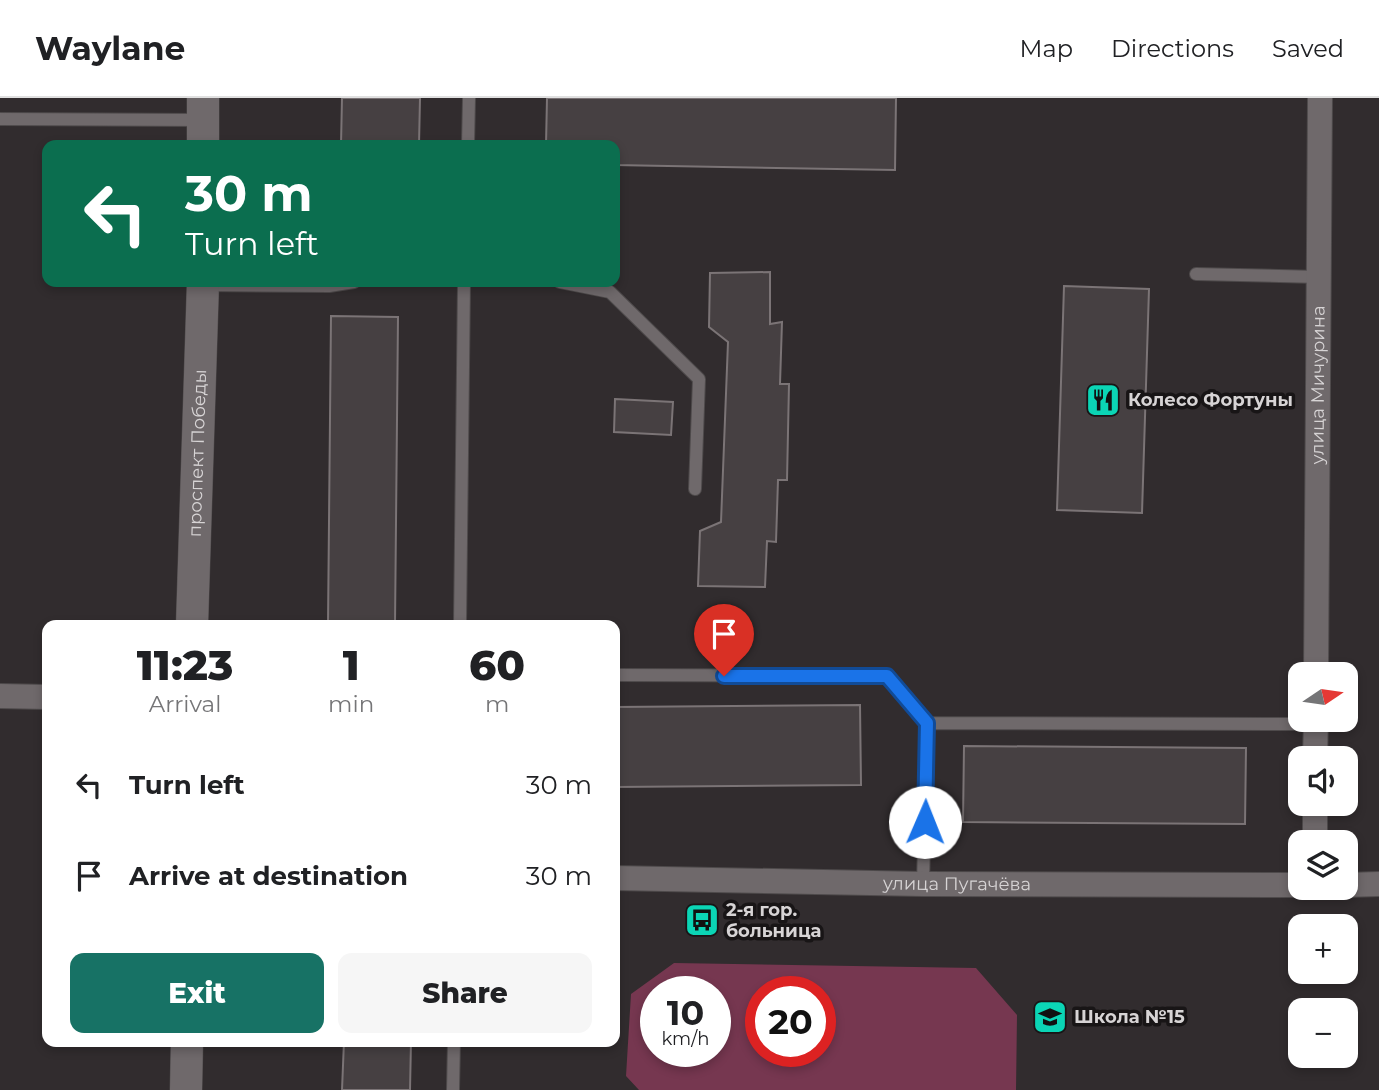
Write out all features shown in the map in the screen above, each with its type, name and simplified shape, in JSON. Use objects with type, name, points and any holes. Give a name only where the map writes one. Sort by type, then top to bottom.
[{"type":"street","name":"улица Мичурина","points":[[1316,662],[1320,98]]},
{"type":"street","name":"проспект Победы","points":[[192,620],[203,287]]},
{"type":"street","points":[[0,696],[42,697]]},
{"type":"street","name":"улица Пугачёва","points":[[620,878],[923,884],[1288,884]]},
{"type":"street","points":[[1358,884],[1379,884]]},
{"type":"street","points":[[186,1090],[187,1047]]},
{"type":"lane","points":[[468,140],[469,98]]},
{"type":"lane","points":[[0,119],[203,121]]},
{"type":"lane","points":[[1196,274],[1318,278]]},
{"type":"lane","points":[[460,620],[464,287]]},
{"type":"lane","points":[[585,287],[610,292],[699,379],[695,489]]},
{"type":"lane","points":[[620,675],[887,676],[927,723],[923,884]]},
{"type":"lane","points":[[927,723],[1288,722]]},
{"type":"lane","points":[[453,1090],[454,1047]]},
{"type":"shaded area","points":[[674,963],[976,968],[1017,1015],[1016,1090],[639,1090],[626,1076],[631,994],[640,988],[640,1067],[731,1067],[731,976],[656,976]]},
{"type":"building","points":[[342,98],[420,98],[419,140],[341,140]]},
{"type":"building","points":[[547,98],[896,98],[895,170],[620,165],[620,140],[546,140]]},
{"type":"building","points":[[770,272],[770,324],[782,322],[780,384],[789,384],[787,480],[778,480],[776,542],[767,541],[765,587],[698,586],[700,531],[721,522],[728,342],[709,327],[710,273]]},
{"type":"building","name":"Колесо Фортуны","points":[[1064,286],[1149,289],[1142,513],[1057,510]]},
{"type":"building","points":[[331,316],[398,317],[395,620],[328,620]]},
{"type":"building","points":[[615,399],[673,402],[671,435],[614,432]]},
{"type":"building","points":[[860,705],[861,785],[620,787],[620,707]]},
{"type":"building","points":[[964,746],[1246,748],[1245,824],[963,822]]},
{"type":"building","points":[[344,1047],[411,1047],[410,1090],[342,1090]]},
{"type":"place","name":"Колесо Фортуны","points":[[1103,400]]},
{"type":"place","name":"2-я гор. больница","points":[[702,920]]},
{"type":"place","name":"Школа №15","points":[[1050,1017]]},
{"type":"route","points":[[724,676],[887,676],[927,723],[925,822]]}]
